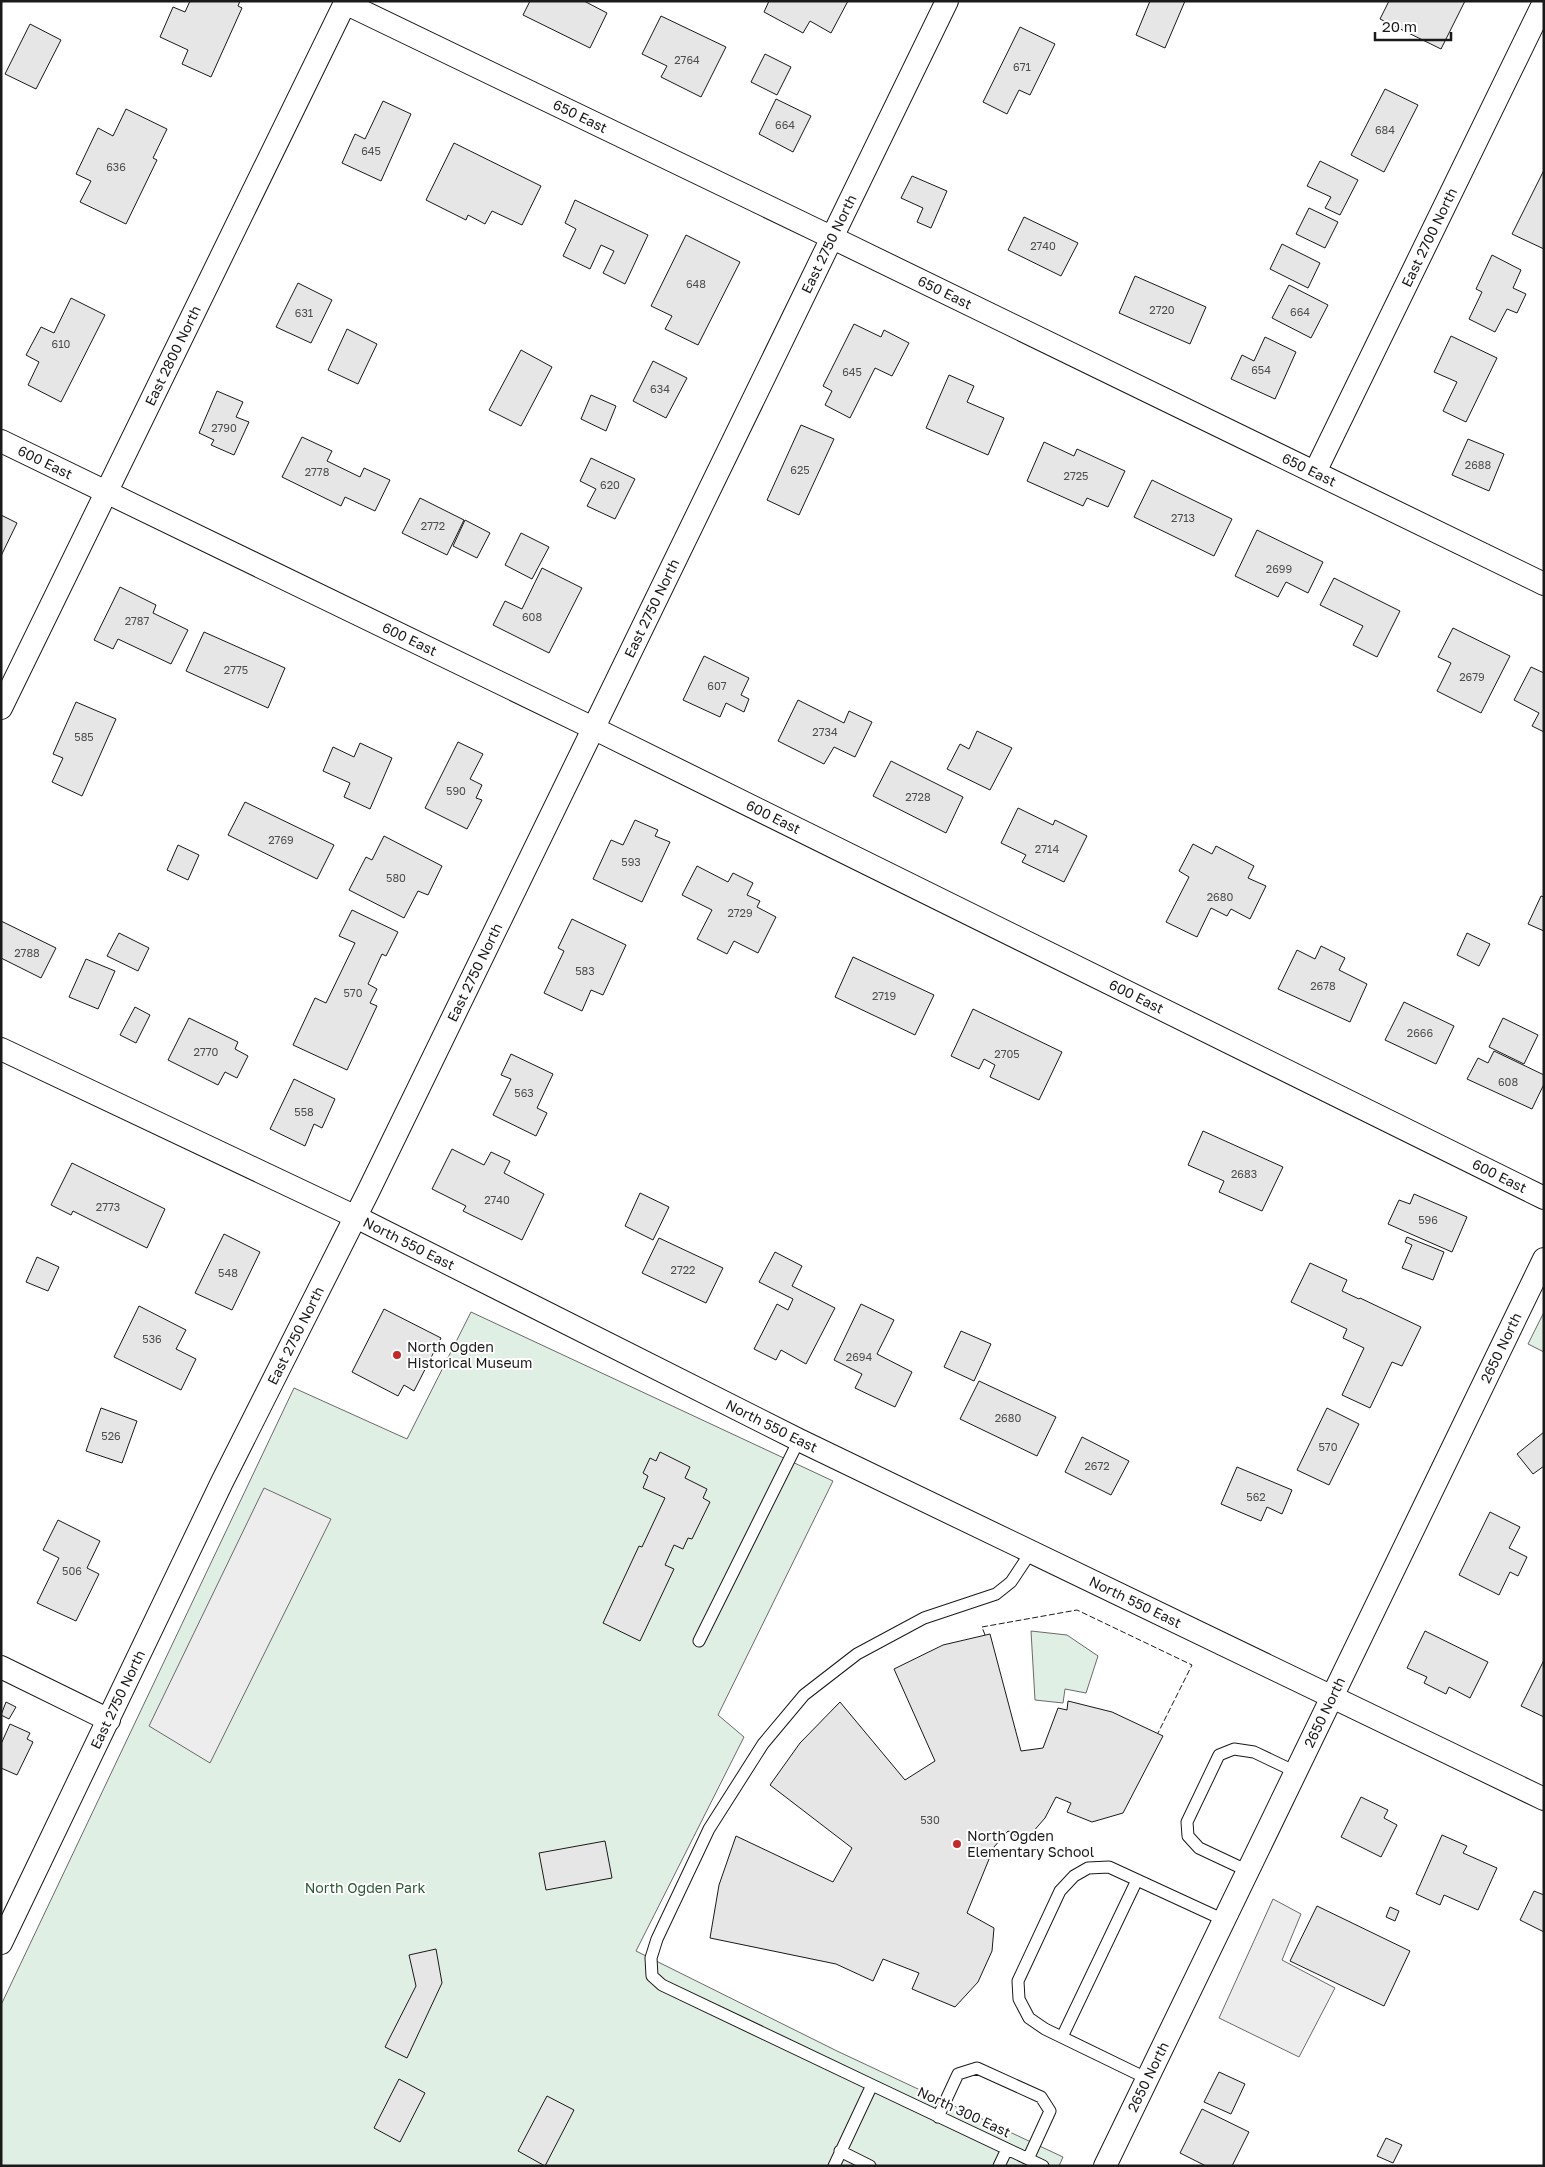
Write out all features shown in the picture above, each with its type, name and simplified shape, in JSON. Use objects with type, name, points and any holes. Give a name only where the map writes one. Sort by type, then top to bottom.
[{"type":"street","name":"East 2750 North","points":[[1,1943],[222,1482],[356,1217],[947,1]]},
{"type":"street","name":"650 East","points":[[345,2],[1544,584]]},
{"type":"street","name":"East 2800 North","points":[[1,708],[345,2]]},
{"type":"street","name":"East 2700 North","points":[[1315,472],[1544,2]]},
{"type":"street","name":"600 East","points":[[1,440],[593,728],[1544,1198]]},
{"type":"street","name":"North 550 East","points":[[1,1049],[356,1217],[799,1440],[1544,1799]]},
{"type":"street","name":"2650 North","points":[[1105,2166],[1544,1259]]},
{"type":"street","points":[[1,1667],[109,1720]]},
{"type":"lane","points":[[698,1641],[799,1440]]},
{"type":"lane","name":"North 300 East","points":[[1031,1552],[1011,1582],[996,1594],[924,1618],[857,1654],[804,1695],[763,1744],[710,1829],[657,1939],[651,1958],[652,1976],[662,1985],[1043,2166]]},
{"type":"lane","points":[[1248,1871],[1199,1848],[1188,1836],[1186,1822],[1219,1755],[1234,1749],[1254,1752],[1296,1772]]},
{"type":"lane","points":[[1148,2079],[1062,2037],[1029,2018],[1019,1999],[1018,1981],[1060,1891],[1074,1876],[1088,1868],[1109,1867],[1224,1920]]},
{"type":"lane","points":[[1062,2037],[1137,1880]]},
{"type":"lane","points":[[938,2116],[958,2074],[977,2068],[1041,2097],[1050,2111],[1028,2159]]},
{"type":"lane","points":[[834,2166],[872,2085]]},
{"type":"lane","points":[[999,2166],[1007,2148]]},
{"type":"lane","points":[[840,2151],[870,2166]]},
{"type":"green space","name":"North Ogden Park","points":[[471,1312],[833,1481],[718,1715],[744,1737],[636,1951],[837,2051],[1063,2157],[1059,2166],[1,2166],[1,2005],[294,1388],[407,1439]]},
{"type":"green space","points":[[1544,1312],[1544,1352],[1528,1344]]},
{"type":"green space","points":[[1031,1631],[1067,1635],[1098,1656],[1086,1693],[1065,1689],[1063,1703],[1035,1700]]},
{"type":"shaded area","points":[[264,1488],[331,1519],[210,1763],[149,1726]]},
{"type":"shaded area","points":[[1273,1899],[1301,1914],[1282,1960],[1335,1988],[1299,2057],[1219,2018]]},
{"type":"building","points":[[190,1],[240,1],[238,6],[242,8],[211,77],[182,64],[188,50],[160,37],[173,7],[185,12]]},
{"type":"building","points":[[530,1],[584,1],[607,13],[590,48],[523,15]]},
{"type":"building","points":[[769,1],[848,1],[831,33],[810,21],[803,33],[764,12]]},
{"type":"building","points":[[1150,1],[1185,1],[1165,48],[1136,35]]},
{"type":"building","points":[[1389,1],[1465,1],[1441,49],[1380,19]]},
{"type":"building","points":[[661,16],[726,47],[701,97],[661,77],[667,66],[642,54]]},
{"type":"building","points":[[30,24],[61,40],[36,89],[5,74]]},
{"type":"building","points":[[1020,27],[1055,44],[1030,95],[1019,90],[1007,114],[983,102]]},
{"type":"building","points":[[765,54],[791,67],[777,95],[751,82]]},
{"type":"building","points":[[1385,89],[1418,105],[1384,172],[1351,155]]},
{"type":"building","points":[[776,99],[811,116],[793,152],[759,134]]},
{"type":"building","points":[[383,101],[411,114],[381,181],[342,163],[355,134],[365,139]]},
{"type":"building","points":[[126,109],[167,129],[153,158],[157,160],[126,224],[80,202],[91,181],[76,174],[98,128],[113,136]]},
{"type":"building","points":[[454,143],[541,186],[522,225],[492,211],[485,224],[468,215],[466,220],[426,200]]},
{"type":"building","points":[[1320,161],[1358,180],[1340,215],[1325,208],[1331,197],[1307,186]]},
{"type":"building","points":[[1544,170],[1544,249],[1512,234]]},
{"type":"building","points":[[912,176],[947,191],[931,228],[917,222],[923,208],[901,198]]},
{"type":"building","points":[[575,200],[648,235],[625,284],[603,273],[614,251],[601,245],[590,269],[563,256],[576,229],[565,223]]},
{"type":"building","points":[[1309,208],[1338,222],[1325,248],[1296,234]]},
{"type":"building","points":[[1024,217],[1078,243],[1061,276],[1008,250]]},
{"type":"building","points":[[686,235],[740,262],[698,345],[665,329],[672,316],[651,306]]},
{"type":"building","points":[[1282,244],[1320,263],[1308,288],[1270,269]]},
{"type":"building","points":[[1492,255],[1521,270],[1513,288],[1526,294],[1517,313],[1507,309],[1495,332],[1469,319],[1482,292],[1476,289]]},
{"type":"building","points":[[1135,276],[1206,307],[1190,344],[1119,313]]},
{"type":"building","points":[[298,283],[332,300],[311,343],[276,327]]},
{"type":"building","points":[[1289,285],[1328,305],[1311,338],[1272,318]]},
{"type":"building","points":[[71,298],[105,315],[61,402],[28,385],[39,362],[26,355],[41,327],[54,333]]},
{"type":"building","points":[[854,324],[881,337],[884,330],[909,343],[892,376],[875,368],[850,418],[825,405],[832,391],[823,386]]},
{"type":"building","points":[[347,329],[377,344],[358,384],[328,370]]},
{"type":"building","points":[[1451,336],[1497,358],[1466,422],[1443,411],[1457,382],[1434,372]]},
{"type":"building","points":[[1265,337],[1296,352],[1275,399],[1231,379],[1242,355],[1254,361]]},
{"type":"building","points":[[521,350],[552,367],[521,426],[489,410]]},
{"type":"building","points":[[653,361],[687,378],[666,418],[633,401]]},
{"type":"building","points":[[949,375],[974,386],[967,402],[1004,418],[988,455],[926,428]]},
{"type":"building","points":[[217,391],[243,402],[236,417],[249,422],[234,455],[211,445],[214,440],[199,433]]},
{"type":"building","points":[[591,395],[616,406],[606,431],[581,419]]},
{"type":"building","points":[[801,425],[834,439],[799,515],[767,500]]},
{"type":"building","points":[[302,437],[332,451],[327,461],[360,477],[364,468],[390,480],[375,511],[345,497],[341,506],[282,477]]},
{"type":"building","points":[[1468,439],[1504,454],[1489,491],[1452,475]]},
{"type":"building","points":[[1044,442],[1074,456],[1077,449],[1125,471],[1108,507],[1087,498],[1083,506],[1027,481]]},
{"type":"building","points":[[591,458],[635,479],[615,519],[587,506],[596,489],[580,481]]},
{"type":"building","points":[[1152,480],[1232,519],[1214,556],[1134,517]]},
{"type":"building","points":[[420,498],[464,520],[447,555],[402,533]]},
{"type":"building","points":[[1,515],[17,523],[1,556]]},
{"type":"building","points":[[465,520],[490,533],[477,558],[453,546]]},
{"type":"building","points":[[1257,530],[1323,562],[1308,593],[1286,582],[1278,597],[1235,576]]},
{"type":"building","points":[[521,533],[549,547],[532,579],[505,565]]},
{"type":"building","points":[[542,568],[582,588],[549,653],[493,625],[505,601],[522,609]]},
{"type":"building","points":[[1334,578],[1400,611],[1377,657],[1353,645],[1363,626],[1320,605]]},
{"type":"building","points":[[120,587],[156,605],[153,613],[188,630],[171,664],[118,639],[113,649],[94,640]]},
{"type":"building","points":[[1453,628],[1510,656],[1481,713],[1437,691],[1451,663],[1438,657]]},
{"type":"building","points":[[204,632],[285,668],[268,708],[186,671]]},
{"type":"building","points":[[704,656],[749,678],[741,695],[749,699],[744,712],[726,703],[720,717],[683,700]]},
{"type":"building","points":[[1531,667],[1544,673],[1544,732],[1532,726],[1539,713],[1514,700]]},
{"type":"building","points":[[798,700],[844,723],[849,711],[872,722],[855,757],[834,747],[824,764],[778,741]]},
{"type":"building","points":[[76,702],[116,719],[82,796],[52,782],[63,758],[53,754]]},
{"type":"building","points":[[977,731],[1012,748],[990,790],[947,769],[960,744],[969,749]]},
{"type":"building","points":[[458,742],[483,754],[470,779],[482,785],[476,798],[482,800],[467,829],[425,808]]},
{"type":"building","points":[[360,743],[392,758],[370,809],[344,797],[350,783],[323,771],[333,747],[354,757]]},
{"type":"building","points":[[891,761],[963,797],[946,833],[873,796]]},
{"type":"building","points":[[245,802],[334,845],[317,879],[228,835]]},
{"type":"building","points":[[1018,808],[1053,825],[1055,820],[1087,836],[1064,882],[1022,862],[1026,855],[1001,843]]},
{"type":"building","points":[[635,820],[658,830],[655,836],[670,842],[642,902],[593,879],[611,840],[623,845]]},
{"type":"building","points":[[384,836],[442,866],[428,895],[418,891],[404,918],[349,890],[366,857],[372,860]]},
{"type":"building","points":[[1193,844],[1212,854],[1216,846],[1254,866],[1248,878],[1266,886],[1250,919],[1231,909],[1227,916],[1211,908],[1197,937],[1166,922],[1189,877],[1179,871]]},
{"type":"building","points":[[178,845],[199,855],[188,880],[167,870]]},
{"type":"building","points":[[697,866],[728,882],[733,873],[753,883],[747,895],[760,901],[757,907],[776,917],[758,953],[734,941],[727,954],[697,939],[712,910],[682,895]]},
{"type":"building","points":[[1541,896],[1544,897],[1544,931],[1528,924]]},
{"type":"building","points":[[352,910],[398,932],[386,956],[382,954],[368,984],[377,989],[370,1003],[377,1006],[347,1070],[293,1045],[315,998],[326,1003],[355,943],[339,936]]},
{"type":"building","points":[[572,919],[626,945],[603,995],[591,990],[582,1011],[544,993],[564,951],[558,948]]},
{"type":"building","points":[[1,921],[56,948],[41,978],[1,958]]},
{"type":"building","points":[[119,933],[149,948],[138,971],[107,956]]},
{"type":"building","points":[[1467,933],[1490,944],[1479,966],[1457,955]]},
{"type":"building","points":[[1321,946],[1345,958],[1339,970],[1367,984],[1350,1022],[1278,989],[1297,950],[1315,959]]},
{"type":"building","points":[[853,957],[934,995],[915,1035],[835,997]]},
{"type":"building","points":[[86,959],[115,971],[98,1009],[69,997]]},
{"type":"building","points":[[1404,1002],[1454,1026],[1436,1064],[1385,1040]]},
{"type":"building","points":[[135,1007],[150,1015],[136,1043],[120,1035]]},
{"type":"building","points":[[973,1009],[1062,1052],[1039,1100],[990,1077],[995,1065],[984,1059],[979,1069],[951,1056]]},
{"type":"building","points":[[189,1018],[238,1042],[235,1049],[248,1056],[237,1078],[225,1072],[218,1085],[168,1060]]},
{"type":"building","points":[[1503,1018],[1538,1035],[1524,1064],[1489,1047]]},
{"type":"building","points":[[1494,1051],[1544,1075],[1544,1084],[1532,1109],[1467,1079],[1478,1058],[1488,1063]]},
{"type":"building","points":[[511,1054],[553,1074],[537,1108],[547,1113],[536,1136],[493,1115],[511,1079],[501,1075]]},
{"type":"building","points":[[294,1079],[335,1099],[322,1128],[314,1124],[305,1146],[270,1129]]},
{"type":"building","points":[[1203,1131],[1283,1167],[1262,1211],[1219,1192],[1224,1181],[1188,1165]]},
{"type":"building","points":[[452,1149],[484,1165],[491,1152],[510,1161],[504,1173],[544,1194],[522,1240],[463,1211],[466,1206],[432,1189]]},
{"type":"building","points":[[72,1163],[165,1209],[147,1248],[73,1211],[71,1215],[51,1205]]},
{"type":"building","points":[[640,1193],[669,1207],[653,1240],[625,1226]]},
{"type":"building","points":[[1414,1194],[1467,1217],[1452,1252],[1388,1224],[1399,1200],[1410,1204]]},
{"type":"building","points":[[224,1234],[260,1252],[232,1310],[195,1293]]},
{"type":"building","points":[[1407,1237],[1444,1252],[1433,1280],[1402,1268],[1412,1245],[1405,1242]]},
{"type":"building","points":[[659,1238],[723,1268],[706,1303],[642,1273]]},
{"type":"building","points":[[775,1252],[802,1266],[792,1286],[835,1308],[806,1364],[781,1350],[776,1360],[754,1349],[777,1304],[788,1310],[793,1299],[759,1282]]},
{"type":"building","points":[[37,1257],[59,1267],[48,1291],[26,1282]]},
{"type":"building","points":[[1310,1263],[1347,1280],[1342,1291],[1421,1327],[1402,1366],[1392,1362],[1370,1408],[1342,1395],[1364,1348],[1343,1338],[1347,1329],[1291,1302]]},
{"type":"building","points":[[861,1304],[894,1320],[877,1354],[912,1372],[895,1407],[855,1388],[862,1374],[834,1360]]},
{"type":"building","points":[[139,1306],[186,1330],[176,1349],[196,1359],[181,1390],[114,1357]]},
{"type":"building","name":"North Ogden Historical Museum","points":[[384,1309],[441,1338],[414,1391],[404,1385],[398,1396],[352,1372]]},
{"type":"building","points":[[961,1331],[991,1344],[974,1381],[944,1367]]},
{"type":"building","points":[[979,1381],[1056,1417],[1037,1456],[960,1419]]},
{"type":"building","points":[[101,1408],[137,1421],[122,1463],[86,1451]]},
{"type":"building","points":[[1327,1408],[1359,1424],[1329,1485],[1297,1470]]},
{"type":"building","points":[[1544,1432],[1544,1466],[1533,1474],[1517,1454]]},
{"type":"building","points":[[1082,1437],[1129,1461],[1111,1495],[1065,1472]]},
{"type":"building","points":[[660,1452],[690,1467],[685,1478],[707,1489],[703,1498],[710,1502],[692,1539],[688,1538],[683,1549],[674,1545],[665,1565],[674,1569],[640,1641],[603,1623],[639,1546],[642,1547],[665,1498],[643,1488],[648,1476],[643,1473],[650,1458],[656,1461]]},
{"type":"building","points":[[1237,1467],[1292,1490],[1282,1514],[1267,1507],[1261,1521],[1221,1504]]},
{"type":"building","points":[[1490,1512],[1520,1527],[1509,1548],[1527,1557],[1518,1576],[1510,1572],[1499,1595],[1459,1575]]},
{"type":"building","points":[[58,1520],[100,1541],[87,1568],[99,1574],[76,1621],[37,1603],[59,1558],[43,1550]]},
{"type":"building","points":[[1425,1631],[1488,1662],[1470,1698],[1449,1687],[1446,1694],[1424,1683],[1427,1677],[1407,1668]]},
{"type":"building","points":[[990,1634],[1021,1751],[1043,1748],[1058,1708],[1067,1710],[1068,1701],[1112,1712],[1163,1736],[1123,1813],[1092,1822],[1067,1812],[1071,1803],[1056,1797],[1045,1818],[1025,1841],[1008,1831],[994,1847],[967,1913],[994,1928],[992,1951],[978,1982],[955,2007],[912,1989],[919,1973],[883,1959],[873,1981],[836,1964],[710,1938],[719,1885],[736,1836],[833,1882],[852,1848],[770,1785],[800,1743],[840,1702],[905,1780],[935,1761],[894,1669],[943,1645]]},
{"type":"building","points":[[1544,1660],[1544,1717],[1521,1706]]},
{"type":"building","points":[[6,1702],[16,1707],[9,1719],[1,1715]]},
{"type":"building","points":[[10,1724],[30,1733],[27,1739],[33,1742],[17,1775],[1,1768],[1,1744]]},
{"type":"building","points":[[1361,1797],[1388,1810],[1384,1818],[1397,1825],[1381,1857],[1341,1837]]},
{"type":"building","points":[[1442,1835],[1467,1846],[1463,1853],[1497,1868],[1478,1910],[1444,1895],[1440,1905],[1416,1894]]},
{"type":"building","points":[[605,1841],[612,1878],[546,1890],[539,1853]]},
{"type":"building","points":[[1534,1891],[1544,1895],[1544,1932],[1520,1920]]},
{"type":"building","points":[[1317,1906],[1410,1951],[1384,2006],[1290,1961]]},
{"type":"building","points":[[1390,1907],[1399,1911],[1395,1921],[1386,1917]]},
{"type":"building","points":[[436,1949],[442,1983],[407,2058],[385,2047],[416,1986],[409,1955]]},
{"type":"building","points":[[1219,2072],[1245,2084],[1231,2114],[1204,2102]]},
{"type":"building","points":[[399,2079],[425,2093],[400,2142],[374,2128]]},
{"type":"building","points":[[547,2096],[574,2110],[545,2166],[518,2151]]},
{"type":"building","points":[[1202,2109],[1249,2132],[1232,2166],[1206,2166],[1180,2153]]},
{"type":"building","points":[[1386,2138],[1402,2145],[1393,2163],[1377,2156]]},
{"type":"fence","points":[[985,1635],[982,1627],[1077,1610],[1192,1665],[1158,1733]]},
{"type":"place","name":"North Ogden Historical Museum","points":[[397,1355]]},
{"type":"place","name":"North Ogden Elementary School","points":[[957,1844]]}]
